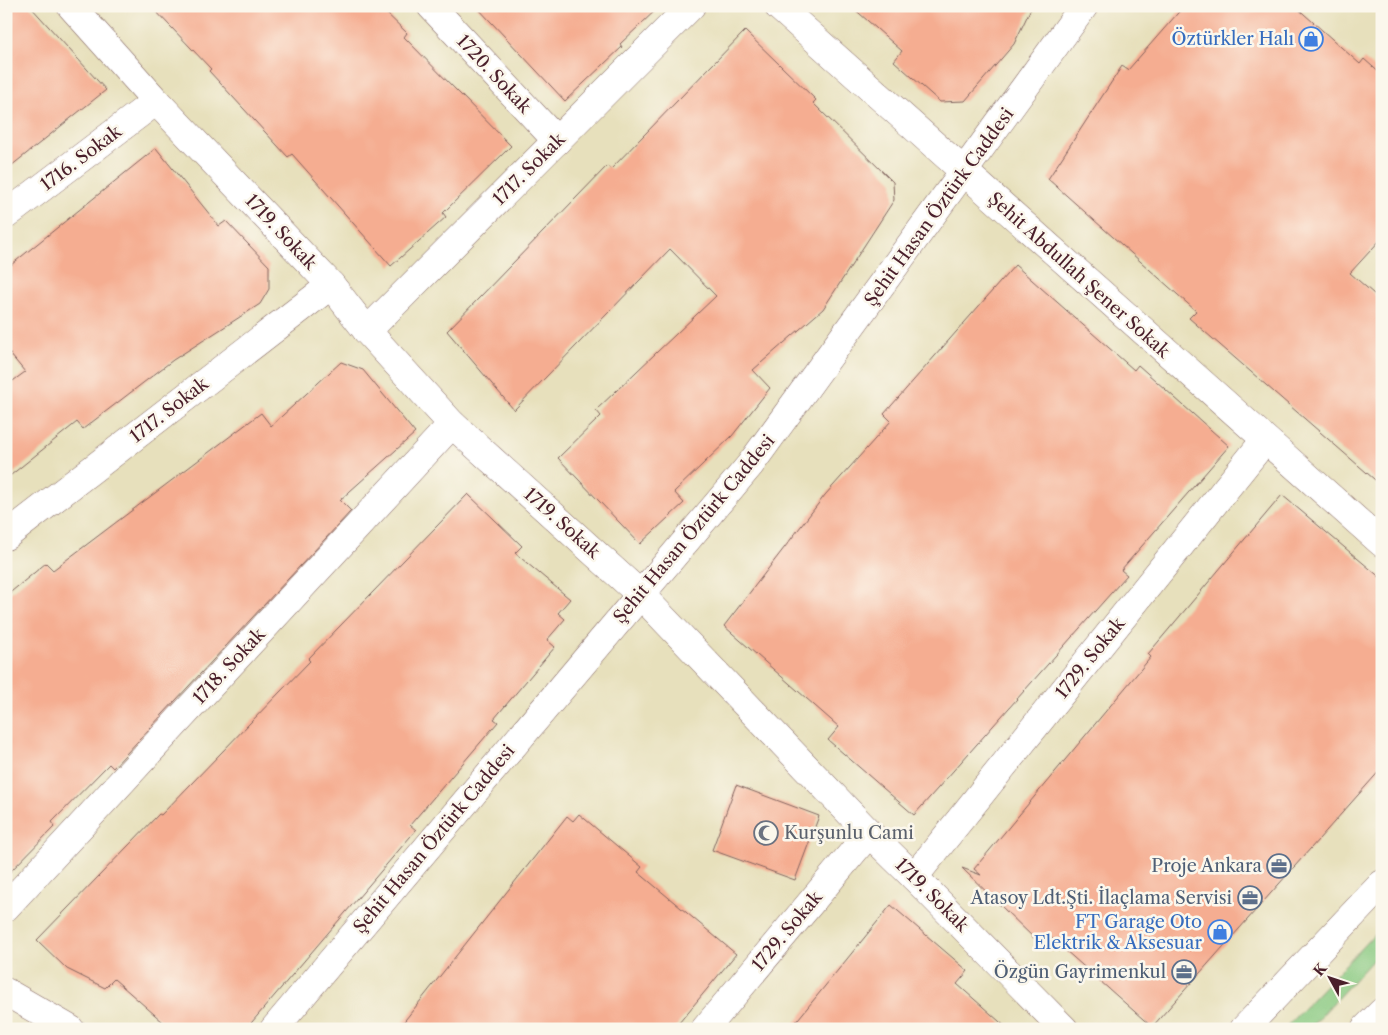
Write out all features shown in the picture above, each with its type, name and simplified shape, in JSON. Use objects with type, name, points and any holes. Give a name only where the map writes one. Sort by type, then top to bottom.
[{"type":"street","name":"1719. Sokak","points":[[71,6],[156,101],[331,285],[367,331],[452,424],[640,594],[869,833],[1064,1029]]},
{"type":"street","name":"1720. Sokak","points":[[431,6],[557,141]]},
{"type":"street","name":"1717. Sokak","points":[[367,331],[691,6]]},
{"type":"street","name":"Şehit Abdullah Şener Sokak","points":[[778,6],[1382,543]]},
{"type":"street","name":"Şehit Hasan Öztürk Caddesi","points":[[274,1029],[750,465],[1084,6]]},
{"type":"street","name":"1716. Sokak","points":[[6,215],[156,101]]},
{"type":"street","name":"1717. Sokak","points":[[6,536],[331,285]]},
{"type":"street","name":"1718. Sokak","points":[[6,907],[452,424]]},
{"type":"street","name":"1729. Sokak","points":[[914,877],[1265,440]]},
{"type":"street","name":"1729. Sokak","points":[[705,1029],[869,833]]},
{"type":"street","points":[[1244,1029],[1382,884]]},
{"type":"street","points":[[6,992],[70,1029]]},
{"type":"street","points":[[1365,1029],[1382,1012]]},
{"type":"green space","points":[[1382,926],[1382,950],[1309,1029],[1284,1029]]},
{"type":"building","points":[[6,6],[30,6],[106,90],[6,170]]},
{"type":"building","points":[[151,6],[379,6],[407,33],[404,37],[511,146],[443,213],[446,217],[391,266],[292,154],[288,157],[209,71],[211,69]]},
{"type":"building","points":[[476,6],[660,6],[620,44],[622,47],[565,101]]},
{"type":"building","points":[[851,6],[1032,6],[1014,44],[965,101],[940,102],[894,61],[902,51]]},
{"type":"building","points":[[1184,6],[1295,6],[1360,64],[1364,59],[1382,75],[1382,238],[1350,273],[1382,301],[1382,486],[1189,318],[1196,311],[1048,179],[1122,66],[1128,70]]},
{"type":"building","points":[[745,31],[816,100],[813,103],[893,182],[894,200],[823,309],[753,370],[770,388],[732,436],[674,492],[684,503],[640,544],[558,458],[601,416],[596,410],[716,296],[670,249],[514,410],[447,331],[607,166],[611,169]]},
{"type":"building","points":[[156,148],[219,226],[226,221],[269,266],[269,289],[260,304],[173,360],[83,429],[77,422],[6,479],[6,386],[25,372],[6,349],[6,269]]},
{"type":"building","points":[[1015,265],[1134,370],[1138,365],[1229,446],[1121,570],[1127,575],[914,815],[828,740],[839,727],[724,626],[825,495],[891,421],[884,414]]},
{"type":"building","points":[[341,362],[363,370],[415,433],[340,500],[351,511],[113,768],[109,764],[52,822],[55,826],[6,876],[6,596],[46,563],[53,570],[261,413],[271,426]]},
{"type":"building","points":[[468,494],[522,546],[515,553],[570,599],[558,613],[565,619],[547,640],[555,647],[494,719],[498,722],[410,825],[416,830],[246,1029],[171,1029],[114,979],[105,988],[67,969],[37,940],[310,661],[308,659]]},
{"type":"building","points":[[1282,495],[1382,579],[1382,768],[1152,1027],[1047,934],[1039,943],[962,868],[981,875],[974,869],[1151,657],[1148,654]]},
{"type":"building","name":"Kurşunlu Cami","points":[[736,785],[819,816],[795,880],[712,850]]},
{"type":"building","points":[[579,814],[642,867],[638,872],[736,954],[674,1029],[398,1029],[567,816],[573,821]]},
{"type":"building","points":[[891,905],[968,971],[957,984],[1008,1029],[790,1029]]},
{"type":"place","name":"Öztürkler Halı","points":[[1311,39]]},
{"type":"place","name":"Kurşunlu Cami","points":[[766,833]]},
{"type":"place","name":"Proje Ankara","points":[[1279,866]]},
{"type":"place","name":"Atasoy Ldt.Şti. İlaçlama Servisi","points":[[1250,898]]},
{"type":"place","name":"FT Garage Oto Elektrik & Aksesuar","points":[[1220,932]]},
{"type":"place","name":"Özgün Gayrimenkul","points":[[1184,972]]}]
